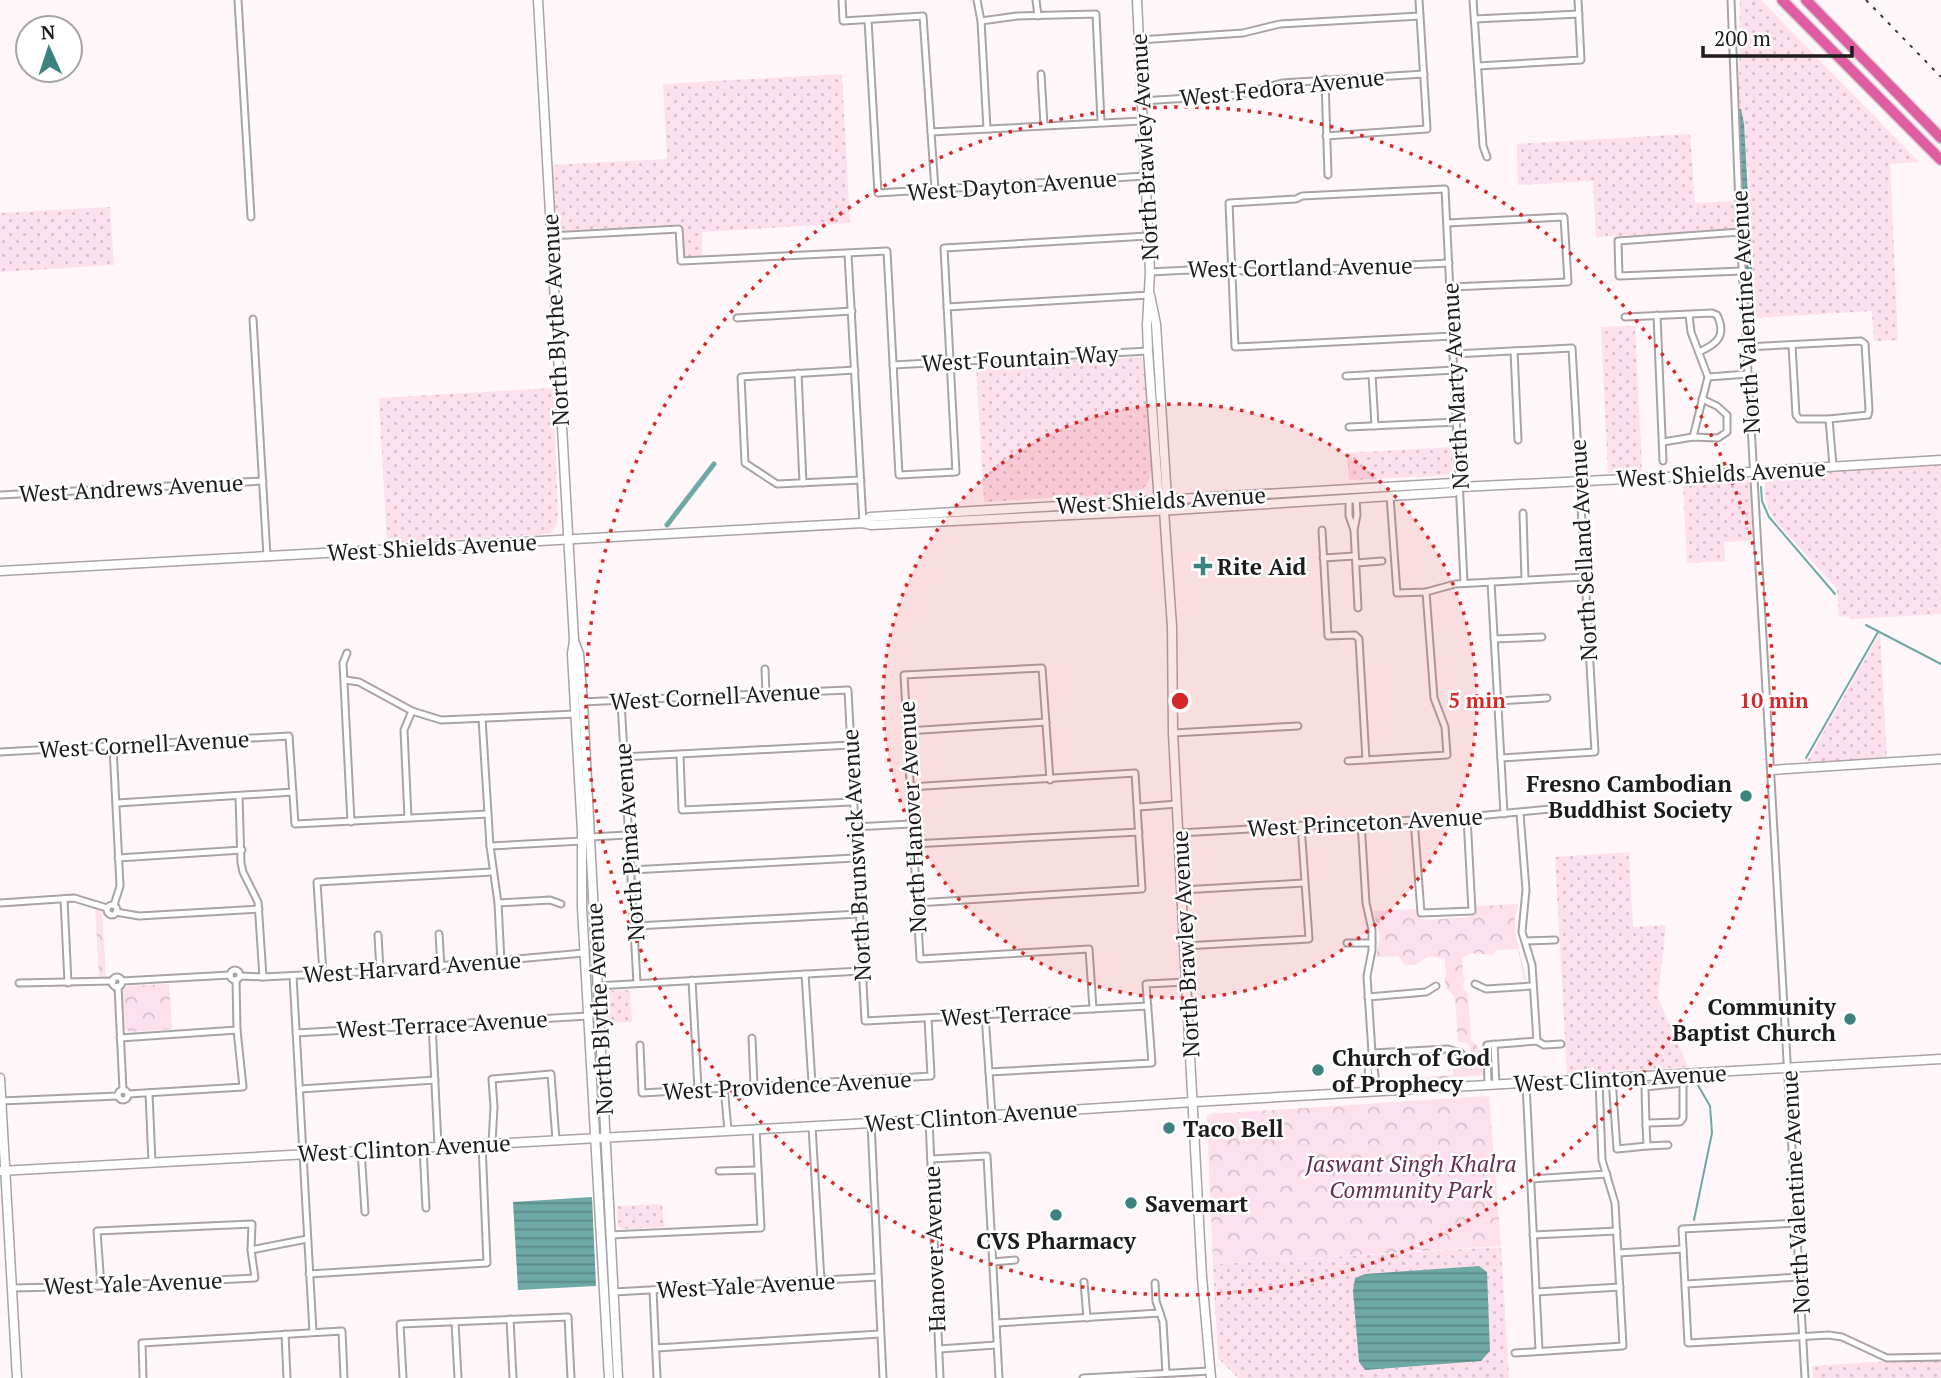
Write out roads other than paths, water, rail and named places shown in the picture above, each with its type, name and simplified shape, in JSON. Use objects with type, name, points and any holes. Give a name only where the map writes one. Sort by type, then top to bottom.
[{"type":"highway","points":[[1782,0],[1941,160]]},
{"type":"highway","points":[[1806,0],[1941,138]]},
{"type":"street","points":[[238,0],[251,217]]},
{"type":"street","name":"North Blythe Avenue","points":[[538,0],[574,640],[572,654],[606,1136],[618,1378]]},
{"type":"street","points":[[842,0],[843,20],[923,16],[935,190]]},
{"type":"street","points":[[976,0],[981,21],[986,129]]},
{"type":"street","points":[[1036,0],[1038,16]]},
{"type":"street","name":"North Brawley Avenue","points":[[1137,0],[1150,272],[1147,325],[1149,370],[1164,510],[1172,627],[1173,733],[1202,1277],[1210,1374]]},
{"type":"street","points":[[1326,136],[1427,130],[1419,0]]},
{"type":"street","points":[[1474,0],[1483,146],[1487,157]]},
{"type":"street","points":[[1478,66],[1581,60],[1578,0]]},
{"type":"street","name":"North Valentine Avenue","points":[[1731,0],[1746,347],[1805,1378]]},
{"type":"street","points":[[981,21],[1096,14],[1101,122]]},
{"type":"street","points":[[1475,19],[1579,14]]},
{"type":"street","points":[[1139,40],[1243,33],[1280,24],[1420,16]]},
{"type":"street","name":"West Dayton Avenue","points":[[868,20],[878,193],[1145,176]]},
{"type":"street","points":[[1041,74],[1044,125]]},
{"type":"street","name":"West Fedora Avenue","points":[[1141,101],[1238,95],[1282,83],[1424,74]]},
{"type":"street","points":[[1325,79],[1328,175]]},
{"type":"street","points":[[931,132],[1142,121]]},
{"type":"street","name":"North Marty Avenue","points":[[1230,271],[1229,203],[1296,199],[1302,196],[1445,189],[1465,583]]},
{"type":"street","points":[[1447,223],[1564,217],[1568,282],[1451,287]]},
{"type":"street","points":[[550,236],[679,229],[681,261],[887,251],[899,475],[956,472],[944,248],[1148,236]]},
{"type":"street","points":[[1740,232],[1618,241],[1619,276],[1742,271]]},
{"type":"street","points":[[848,254],[863,523]]},
{"type":"street","name":"West Cortland Avenue","points":[[1150,272],[1209,268],[1264,272],[1449,263]]},
{"type":"street","points":[[1230,271],[1235,347],[1453,336]]},
{"type":"street","points":[[947,307],[1150,295]]},
{"type":"street","name":"North Brawley Avenue","points":[[1150,295],[1156,324],[1162,416],[1162,499]]},
{"type":"street","points":[[737,318],[852,311]]},
{"type":"street","points":[[1625,317],[1712,313],[1717,315],[1721,323],[1720,339],[1699,352]]},
{"type":"street","points":[[1657,315],[1663,461]]},
{"type":"street","points":[[1689,315],[1691,332],[1708,377],[1693,437]]},
{"type":"street","points":[[253,319],[267,556]]},
{"type":"street","points":[[1746,347],[1861,341],[1865,344],[1868,415],[1803,421],[1796,415],[1792,345]]},
{"type":"street","name":"North Selland Avenue","points":[[1500,758],[1595,752],[1572,348],[1514,351]]},
{"type":"street","name":"West Fountain Way","points":[[893,365],[1148,351]]},
{"type":"street","points":[[1454,354],[1514,351],[1518,440]]},
{"type":"street","points":[[855,370],[741,377],[745,463],[777,484],[861,480]]},
{"type":"street","points":[[1149,370],[1154,380],[1156,409],[1162,416]]},
{"type":"street","points":[[1346,376],[1455,370]]},
{"type":"street","points":[[798,373],[803,483]]},
{"type":"street","points":[[1372,374],[1375,426]]},
{"type":"street","points":[[1708,377],[1748,374]]},
{"type":"street","points":[[1662,442],[1693,437],[1717,438],[1727,432],[1727,415],[1717,406],[1702,399]]},
{"type":"street","points":[[1829,419],[1833,466]]},
{"type":"street","points":[[1349,427],[1457,422]]},
{"type":"street","name":"West Shields Avenue","points":[[863,523],[870,517],[1162,499],[1453,483],[1460,487],[1941,460]]},
{"type":"street","name":"West Andrews Avenue","points":[[0,495],[263,481]]},
{"type":"street","name":"West Shields Avenue","points":[[0,571],[863,523],[871,525],[1164,510],[1454,492],[1460,487]]},
{"type":"street","points":[[1298,501],[1303,497],[1337,495],[1343,490]]},
{"type":"street","points":[[1258,504],[1262,498],[1282,497],[1287,493]]},
{"type":"street","points":[[1390,496],[1397,593],[1426,592],[1465,583],[1584,577]]},
{"type":"street","points":[[1353,498],[1349,516],[1354,530],[1358,608]]},
{"type":"street","points":[[1523,513],[1525,580]]},
{"type":"street","points":[[1322,530],[1328,636],[1355,635],[1359,639],[1366,760]]},
{"type":"street","points":[[1323,558],[1382,561]]},
{"type":"street","points":[[1491,582],[1504,814]]},
{"type":"street","points":[[1348,761],[1447,755],[1445,727],[1434,698],[1426,592]]},
{"type":"street","points":[[1494,639],[1542,637]]},
{"type":"street","name":"North Blythe Avenue","points":[[574,640],[579,654],[583,703],[586,839],[584,953],[609,1378]]},
{"type":"street","points":[[347,653],[343,663],[351,821]]},
{"type":"street","name":"North Hanover Avenue","points":[[1045,722],[1042,667],[904,675],[920,960],[1089,949],[1093,1009]]},
{"type":"street","points":[[765,668],[766,694]]},
{"type":"street","points":[[345,680],[359,682],[412,710],[441,720],[576,713],[584,734]]},
{"type":"street","points":[[574,684],[583,703]]},
{"type":"street","name":"West Cornell Avenue","points":[[583,703],[848,690]]},
{"type":"street","name":"North Brunswick Avenue","points":[[848,690],[864,1021]]},
{"type":"street","points":[[1498,701],[1547,698]]},
{"type":"street","name":"North Pima Avenue","points":[[621,701],[627,835],[636,926],[637,983]]},
{"type":"street","points":[[408,818],[404,730],[412,710]]},
{"type":"street","points":[[482,718],[501,962]]},
{"type":"street","points":[[906,731],[1045,722],[1050,780]]},
{"type":"street","points":[[1173,733],[1298,726]]},
{"type":"street","name":"West Cornell Avenue","points":[[0,752],[289,736],[293,792]]},
{"type":"street","points":[[623,757],[851,745]]},
{"type":"street","points":[[113,747],[120,886],[113,908]]},
{"type":"street","points":[[680,754],[682,810],[852,802]]},
{"type":"street","points":[[1772,770],[1941,759]]},
{"type":"street","points":[[909,787],[1135,773],[1139,807],[1142,889],[916,903]]},
{"type":"street","points":[[117,803],[293,792],[295,824],[488,814]]},
{"type":"street","points":[[239,796],[243,872],[259,909],[263,977]]},
{"type":"street","points":[[1139,807],[1178,804]]},
{"type":"street","name":"West Princeton Avenue","points":[[1180,833],[1467,817],[1550,809]]},
{"type":"street","points":[[1520,813],[1527,890],[1522,932],[1532,965],[1537,1041]]},
{"type":"street","points":[[1415,819],[1421,914],[1472,911],[1467,817]]},
{"type":"street","points":[[1361,822],[1366,903],[1372,930],[1367,976],[1373,1091]]},
{"type":"street","points":[[854,827],[911,824]]},
{"type":"street","points":[[1185,946],[1309,939],[1301,825]]},
{"type":"street","points":[[912,844],[1139,832]]},
{"type":"street","points":[[490,846],[627,835]]},
{"type":"street","points":[[118,858],[242,850]]},
{"type":"street","points":[[631,870],[855,858]]},
{"type":"street","points":[[323,974],[317,882],[492,872]]},
{"type":"street","points":[[1182,890],[1304,883]]},
{"type":"street","points":[[64,899],[68,983]]},
{"type":"street","points":[[0,903],[84,899],[139,916],[259,909]]},
{"type":"street","points":[[498,903],[550,900],[561,904]]},
{"type":"street","points":[[636,926],[859,914]]},
{"type":"street","points":[[439,934],[441,967]]},
{"type":"street","points":[[378,935],[380,971]]},
{"type":"street","points":[[1526,941],[1555,940]]},
{"type":"street","points":[[1347,943],[1372,943]]},
{"type":"street","name":"West Harvard Avenue","points":[[238,978],[441,967],[584,953]]},
{"type":"street","points":[[596,986],[861,971]]},
{"type":"street","points":[[805,974],[812,1083]]},
{"type":"street","points":[[1,1101],[243,1087],[237,1030],[238,978],[232,979],[230,975],[120,984],[113,981],[19,983]]},
{"type":"street","points":[[293,976],[313,1332]]},
{"type":"street","points":[[692,980],[698,1089]]},
{"type":"street","points":[[989,1072],[1152,1063],[1146,984],[1186,982]]},
{"type":"street","points":[[120,984],[123,1093]]},
{"type":"street","points":[[1475,984],[1486,989],[1532,986]]},
{"type":"street","points":[[1368,997],[1426,992],[1436,986]]},
{"type":"street","name":"West Terrace","points":[[864,1021],[1148,1006]]},
{"type":"street","points":[[985,1015],[992,1115]]},
{"type":"street","name":"West Terrace Avenue","points":[[296,1032],[588,1016]]},
{"type":"street","name":"West Providence Avenue","points":[[640,1045],[642,1093],[932,1076],[928,1018]]},
{"type":"street","points":[[432,1024],[439,1145]]},
{"type":"street","points":[[120,1038],[237,1030]]},
{"type":"street","points":[[752,1038],[754,1086]]},
{"type":"street","points":[[1492,1085],[1490,1044],[1537,1041],[1544,1045],[1561,1044]]},
{"type":"street","points":[[1371,1053],[1448,1049],[1461,1053]]},
{"type":"street","name":"West Clinton Avenue","points":[[3,1171],[871,1123],[1373,1091],[1612,1079],[1683,1079],[1788,1068],[1941,1059]]},
{"type":"street","points":[[492,1143],[492,1079],[551,1074],[556,1140]]},
{"type":"street","points":[[0,1078],[3,1171],[17,1378]]},
{"type":"street","points":[[1612,1079],[1617,1149],[1668,1145]]},
{"type":"street","points":[[1646,1125],[1680,1122],[1683,1118],[1683,1079],[1645,1087],[1646,1125],[1647,1146]]},
{"type":"street","points":[[300,1089],[435,1080]]},
{"type":"street","points":[[1515,1353],[1623,1346],[1615,1203],[1602,1160],[1599,1080]]},
{"type":"street","points":[[1526,1084],[1539,1350]]},
{"type":"street","points":[[724,1087],[728,1130]]},
{"type":"street","points":[[149,1093],[152,1163]]},
{"type":"street","name":"Hanover Avenue","points":[[929,1119],[940,1378]]},
{"type":"street","points":[[871,1123],[883,1378]]},
{"type":"street","points":[[812,1126],[821,1281]]},
{"type":"street","points":[[610,1235],[761,1228],[756,1128]]},
{"type":"street","points":[[309,1274],[487,1263],[482,1144]]},
{"type":"street","points":[[423,1147],[426,1208]]},
{"type":"street","points":[[361,1150],[365,1212]]},
{"type":"street","points":[[931,1159],[987,1156],[999,1378]]},
{"type":"street","points":[[719,1171],[758,1170]]},
{"type":"street","points":[[1531,1179],[1607,1174]]},
{"type":"street","points":[[1798,1223],[1682,1228],[1688,1343],[1829,1335],[1842,1338],[1887,1359],[1941,1357]]},
{"type":"street","points":[[102,1286],[97,1231],[252,1224],[251,1250]]},
{"type":"street","points":[[1534,1235],[1616,1230]]},
{"type":"street","name":"West Yale Avenue","points":[[12,1288],[255,1278],[251,1250],[269,1248],[291,1240],[307,1239]]},
{"type":"street","points":[[1618,1253],[1683,1249]]},
{"type":"street","points":[[993,1262],[1015,1260]]},
{"type":"street","points":[[1686,1284],[1800,1277]]},
{"type":"street","name":"West Yale Avenue","points":[[614,1292],[878,1278]]},
{"type":"street","points":[[1084,1282],[1087,1318]]},
{"type":"street","points":[[1155,1283],[1156,1301],[1163,1322],[1166,1373]]},
{"type":"street","points":[[1536,1292],[1619,1287]]},
{"type":"street","points":[[653,1290],[657,1378]]},
{"type":"street","points":[[997,1323],[1160,1313]]},
{"type":"street","points":[[402,1378],[400,1324],[568,1317],[571,1378]]},
{"type":"street","points":[[510,1319],[513,1378]]},
{"type":"street","points":[[455,1322],[458,1378]]},
{"type":"street","points":[[143,1378],[142,1343],[342,1331],[344,1378]]},
{"type":"street","points":[[285,1334],[287,1378]]},
{"type":"street","points":[[656,1348],[880,1334]]},
{"type":"street","points":[[939,1349],[996,1345]]},
{"type":"street","points":[[1083,1378],[1166,1373],[1210,1374]]},
{"type":"water","points":[[1736,109],[1741,109],[1744,124],[1755,318],[1747,318]]},
{"type":"water","points":[[592,1197],[596,1286],[518,1290],[513,1202]]},
{"type":"water","points":[[1479,1266],[1487,1272],[1490,1351],[1481,1361],[1365,1370],[1359,1362],[1353,1291],[1355,1278],[1365,1274]]},
{"type":"waterway","points":[[667,525],[714,464]]},
{"type":"waterway","points":[[1761,487],[1762,501],[1769,517],[1835,594]]},
{"type":"waterway","points":[[1866,625],[1941,664]]},
{"type":"waterway","points":[[1806,758],[1878,632]]},
{"type":"waterway","points":[[1694,1220],[1712,1133],[1710,1106],[1695,1080]]},
{"type":"railway","points":[[1866,0],[1941,77]]},
{"type":"place","name":"Rite Aid","points":[[1203,566]]},
{"type":"place","name":"Fresno Cambodian Buddhist Society","points":[[1746,796]]},
{"type":"place","name":"Community Baptist Church","points":[[1850,1019]]},
{"type":"place","name":"Church of God of Prophecy","points":[[1318,1070]]},
{"type":"place","name":"Taco Bell","points":[[1169,1128]]},
{"type":"place","name":"Savemart","points":[[1131,1203]]},
{"type":"place","name":"CVS Pharmacy","points":[[1056,1215]]},
{"type":"park label","name":"Jaswant Singh Khalra Community Park","points":[[1411,1176]]}]
